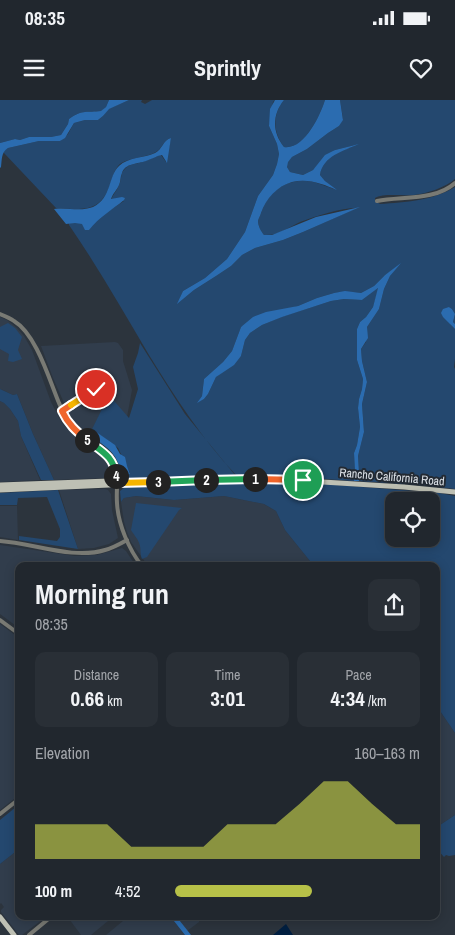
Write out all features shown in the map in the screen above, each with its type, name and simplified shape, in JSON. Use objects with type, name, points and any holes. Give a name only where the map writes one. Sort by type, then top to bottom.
[{"type":"main road","name":"Rancho California Road","points":[[0,490],[238,478],[404,487],[455,492]]},
{"type":"main road","name":"Rancho California Road","points":[[0,485],[109,481],[117,483]]},
{"type":"main road","points":[[0,917],[14,935]]},
{"type":"street","points":[[377,201],[422,197],[445,190],[455,183]]},
{"type":"street","points":[[0,314],[15,321],[29,335],[36,347],[66,421],[110,457],[116,470],[118,511],[127,540],[140,562]]},
{"type":"street","points":[[62,411],[105,383]]},
{"type":"street","points":[[0,542],[86,553],[104,550],[127,540]]},
{"type":"street","points":[[0,620],[15,631]]},
{"type":"street","points":[[0,814],[15,802]]},
{"type":"street","points":[[30,935],[47,920]]},
{"type":"shaded area","points":[[0,100],[109,100],[102,111],[82,113],[69,119],[61,135],[29,137],[0,143]]},
{"type":"shaded area","points":[[109,100],[129,100],[109,109],[98,120],[85,120],[74,123],[65,138],[60,141],[39,141],[8,148],[3,154],[0,168],[0,143],[29,137],[61,135],[69,119],[82,113],[101,111],[106,107]]},
{"type":"shaded area","points":[[129,100],[142,100],[141,102],[145,104],[152,100],[275,100],[269,126],[279,154],[273,175],[258,196],[245,232],[227,259],[205,278],[183,291],[178,303],[194,290],[231,266],[242,255],[255,248],[283,240],[357,208],[321,215],[300,222],[279,233],[269,235],[264,235],[258,223],[269,198],[282,186],[298,181],[309,181],[334,189],[320,175],[322,169],[328,159],[355,145],[335,150],[313,170],[303,175],[290,172],[287,162],[339,126],[343,119],[340,100],[455,100],[455,179],[441,187],[424,193],[378,196],[375,198],[375,201],[380,204],[419,200],[446,192],[455,187],[455,314],[449,307],[450,324],[455,329],[455,489],[359,481],[358,456],[364,432],[362,404],[367,382],[361,349],[366,342],[367,327],[379,309],[384,289],[396,268],[385,275],[374,286],[361,293],[334,293],[241,327],[232,351],[204,379],[202,396],[198,402],[208,394],[216,377],[241,356],[245,340],[250,333],[262,325],[331,301],[344,299],[362,300],[379,287],[373,307],[360,322],[357,329],[357,360],[363,379],[358,408],[360,427],[354,453],[354,481],[236,475],[224,461],[200,432],[169,386],[69,225],[69,223],[94,223],[124,201],[111,200],[120,183],[123,172],[130,165],[156,156],[161,155],[166,162],[171,138],[154,153],[121,163],[116,168],[105,196],[93,206],[80,209],[56,208],[4,153],[4,150],[8,148],[39,141],[60,141],[68,134],[74,123],[85,120],[98,120],[108,109]]},
{"type":"shaded area","points":[[275,100],[284,100],[277,112],[275,124],[277,135],[284,147],[298,143],[304,138],[315,123],[325,100],[340,100],[343,120],[339,126],[307,149],[292,157],[287,167],[290,172],[303,175],[313,170],[325,155],[335,150],[359,144],[335,155],[322,168],[320,175],[337,190],[315,182],[298,181],[287,184],[273,194],[263,208],[258,221],[264,235],[272,235],[316,217],[360,207],[283,240],[255,248],[242,255],[231,266],[194,290],[177,304],[183,291],[205,278],[227,259],[245,232],[258,196],[273,175],[279,154],[269,126],[270,109]]},
{"type":"shaded area","points":[[284,100],[325,100],[315,123],[304,138],[298,143],[284,147],[280,141],[275,124],[277,112]]},
{"type":"shaded area","points":[[171,138],[167,163],[162,155],[126,167],[121,174],[119,185],[111,199],[122,197],[125,198],[124,200],[101,217],[89,230],[85,230],[82,224],[66,224],[54,209],[93,207],[104,198],[113,175],[119,166],[131,159],[155,153]]},
{"type":"shaded area","points":[[401,263],[390,276],[384,289],[379,309],[367,327],[368,338],[361,349],[367,382],[362,404],[364,432],[358,456],[359,481],[354,481],[354,453],[360,427],[358,408],[363,379],[357,360],[357,329],[360,322],[373,307],[378,288],[362,300],[344,299],[331,301],[262,325],[250,333],[245,340],[241,356],[234,365],[216,377],[208,394],[197,403],[202,396],[204,379],[232,351],[241,327],[253,317],[266,312],[298,306],[334,293],[345,291],[361,293],[374,286]]},
{"type":"shaded area","points":[[449,307],[455,314],[453,322],[455,329],[441,313],[443,309]]},
{"type":"shaded area","points":[[0,317],[7,320],[24,336],[32,350],[51,402],[62,423],[75,437],[104,459],[109,467],[109,476],[105,478],[54,480],[17,394],[13,395],[0,389]]},
{"type":"shaded area","points":[[8,323],[22,337],[18,350],[22,359],[13,362],[8,361],[9,354],[0,349],[0,327]]},
{"type":"shaded area","points":[[115,342],[123,350],[123,361],[132,390],[127,417],[109,396],[89,435],[70,416],[70,412],[103,388],[101,383],[65,405],[41,346]]},
{"type":"shaded area","points":[[140,343],[185,414],[235,475],[126,478],[130,473],[118,448],[92,429],[109,395],[129,418],[138,389],[133,367]]},
{"type":"shaded area","points":[[0,389],[13,395],[17,394],[54,480],[41,480],[21,436],[18,421],[10,409],[0,401]]},
{"type":"shaded area","points":[[0,401],[10,409],[18,421],[21,436],[40,480],[0,482]]},
{"type":"shaded area","points":[[92,429],[115,445],[120,454],[125,457],[130,474],[126,478],[120,474],[117,461],[110,451],[89,435]]},
{"type":"shaded area","points":[[236,482],[310,483],[426,492],[385,492],[385,547],[440,547],[440,493],[455,496],[455,733],[440,711],[440,562],[311,562],[285,530],[276,511],[264,504],[224,496],[174,500],[136,496],[124,498],[121,502],[120,491],[124,487]]},
{"type":"shaded area","points":[[105,489],[111,494],[112,510],[118,538],[109,544],[94,548],[78,549],[59,490]]},
{"type":"shaded area","points":[[58,490],[78,549],[19,540],[19,536],[57,541],[60,537],[60,529],[47,497],[18,498],[17,505],[0,505],[0,493]]},
{"type":"shaded area","points":[[136,496],[174,500],[224,496],[264,504],[276,511],[285,530],[311,562],[145,562],[131,542],[127,532],[121,502],[124,498]]},
{"type":"shaded area","points":[[136,503],[182,508],[147,557],[142,559],[138,540],[131,530]]},
{"type":"shaded area","points":[[0,506],[17,506],[18,540],[0,537]]},
{"type":"shaded area","points":[[0,545],[75,556],[97,555],[122,548],[133,562],[15,562],[15,625],[0,614]]},
{"type":"shaded area","points":[[0,624],[15,635],[15,798],[0,810]]},
{"type":"shaded area","points":[[440,711],[455,733],[455,815],[440,825]]},
{"type":"shaded area","points":[[15,808],[15,852],[0,864],[0,820]]},
{"type":"shaded area","points":[[455,815],[455,855],[446,855],[444,857],[440,852],[440,825]]},
{"type":"shaded area","points":[[15,852],[15,920],[42,920],[22,935],[19,935],[1,912],[4,907],[0,904],[0,864]]},
{"type":"shaded area","points":[[70,920],[109,920],[91,935],[81,935]]},
{"type":"shaded area","points":[[124,920],[173,920],[185,935],[106,935]]},
{"type":"shaded area","points":[[173,920],[179,920],[191,935],[185,935]]},
{"type":"shaded area","points":[[179,920],[199,920],[199,922],[187,931]]},
{"type":"shaded area","points":[[286,924],[293,935],[273,935]]},
{"type":"route","points":[[96,389],[62,411],[66,421],[76,431],[110,457],[116,470],[117,483],[238,478],[303,480]]}]
